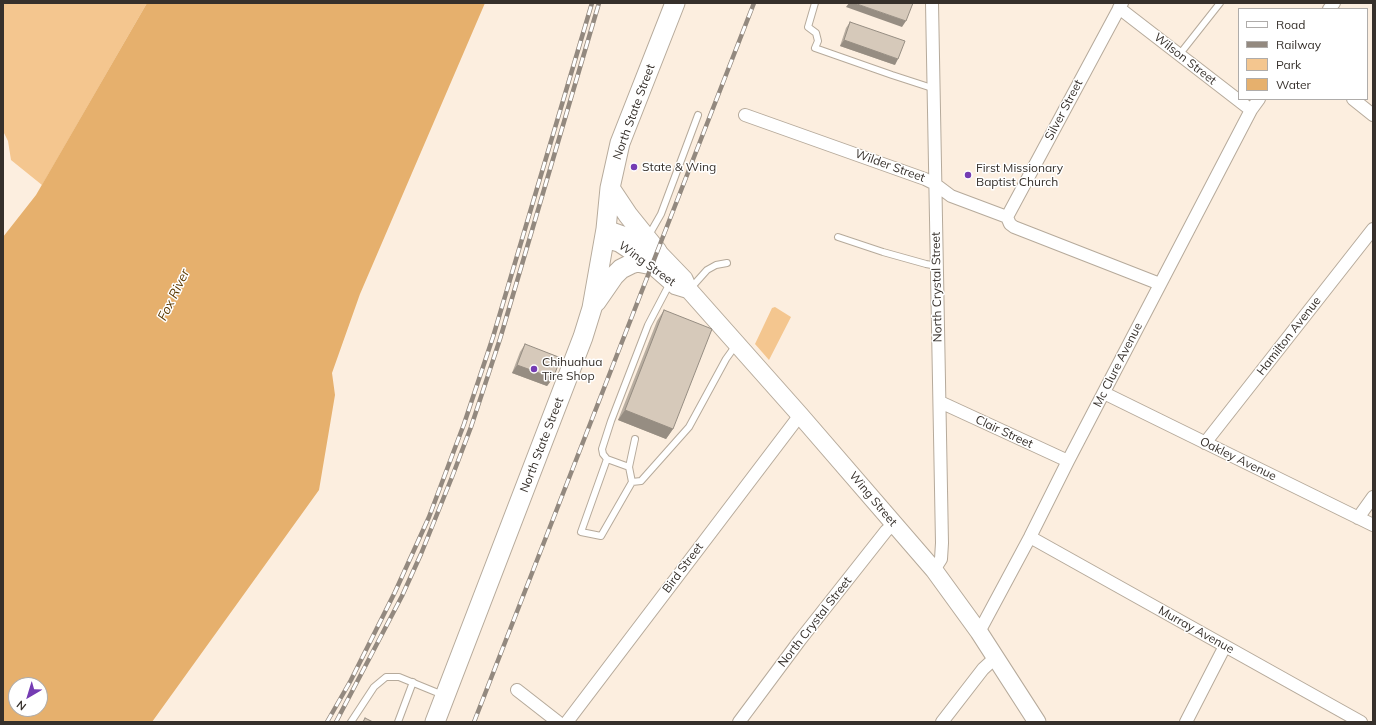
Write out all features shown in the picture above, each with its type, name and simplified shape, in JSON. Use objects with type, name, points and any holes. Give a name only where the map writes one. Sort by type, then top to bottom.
[{"type":"main road","name":"North State Street","points":[[435,722],[584,337],[592,308],[606,233],[610,188],[620,142],[676,3]]},
{"type":"main road","points":[[592,308],[614,276],[621,269],[637,262],[652,251],[610,188]]},
{"type":"street","name":"North Crystal Street","points":[[932,3],[932,88],[942,543],[941,559],[934,570]]},
{"type":"street","name":"Wilson Street","points":[[1120,6],[1238,100]]},
{"type":"street","name":"Silver Street","points":[[1007,217],[1120,6]]},
{"type":"street","name":"Wilson Street","points":[[1238,100],[1251,110]]},
{"type":"street","name":"Mc Clure Avenue","points":[[979,632],[1030,537],[1251,110],[1259,100]]},
{"type":"street","points":[[1354,100],[1373,115]]},
{"type":"street","name":"Wilder Street","points":[[745,115],[925,179],[935,184],[951,196],[1007,217],[1010,224],[1018,229],[1160,284]]},
{"type":"street","name":"Hamilton Avenue","points":[[1205,443],[1373,229]]},
{"type":"street","name":"Wing Street","points":[[606,233],[634,239],[652,251],[684,279],[689,290],[800,415],[934,570],[979,632],[1037,722]]},
{"type":"street","name":"Wing Street","points":[[652,251],[670,281],[676,286],[689,290]]},
{"type":"street","name":"Oakley Avenue","points":[[1104,393],[1373,525]]},
{"type":"street","name":"Clair Street","points":[[940,402],[1068,461]]},
{"type":"street","name":"Bird Street","points":[[567,722],[800,415]]},
{"type":"street","points":[[1358,518],[1373,497]]},
{"type":"street","name":"North Crystal Street","points":[[739,722],[800,640],[894,524]]},
{"type":"street","name":"Murray Avenue","points":[[1030,537],[1361,722]]},
{"type":"street","points":[[1186,722],[1225,646]]},
{"type":"street","points":[[942,722],[983,669],[995,658]]},
{"type":"street","points":[[517,690],[558,722]]},
{"type":"lane","points":[[815,3],[808,27],[816,33],[818,41],[815,48],[932,88]]},
{"type":"lane","points":[[1180,55],[1220,3]]},
{"type":"lane","points":[[652,251],[661,214],[698,114]]},
{"type":"lane","points":[[838,237],[883,252],[936,266]]},
{"type":"lane","points":[[689,290],[707,270],[716,264],[727,263]]},
{"type":"lane","points":[[629,467],[606,459],[602,454],[602,449],[611,421],[648,325],[670,281]]},
{"type":"lane","points":[[632,482],[641,481],[689,427],[726,359],[736,344]]},
{"type":"lane","points":[[606,459],[582,532],[601,536],[632,482],[629,467],[635,439]]},
{"type":"lane","points":[[351,722],[374,686],[386,677],[399,677],[445,696]]},
{"type":"lane","points":[[398,722],[412,682]]},
{"type":"green space","points":[[3,3],[147,3],[42,185],[11,160],[8,141],[3,131]]},
{"type":"green space","points":[[775,307],[791,317],[769,360],[755,344],[772,308]]},
{"type":"water","name":"Fox River","points":[[147,3],[485,3],[360,294],[332,373],[335,395],[319,490],[152,722],[3,722],[3,237],[36,195]]},
{"type":"building","points":[[854,3],[913,3],[906,21]]},
{"type":"building","points":[[850,22],[905,41],[898,59],[844,40]]},
{"type":"building","points":[[664,310],[712,329],[673,429],[625,410]]},
{"type":"building","points":[[525,344],[561,358],[553,378],[517,365]]},
{"type":"building","points":[[365,718],[373,722],[363,722]]},
{"type":"railway","points":[[327,722],[351,680],[395,592],[429,517],[464,424],[493,337],[592,3]]},
{"type":"railway","points":[[336,722],[402,596],[421,554],[471,427],[500,339],[599,3]]},
{"type":"railway","points":[[474,722],[754,3]]},
{"type":"place","name":"State & Wing","points":[[634,167]]},
{"type":"place","name":"First Missionary Baptist Church","points":[[968,175]]},
{"type":"place","name":"Chihuahua Tire Shop","points":[[534,369]]}]
